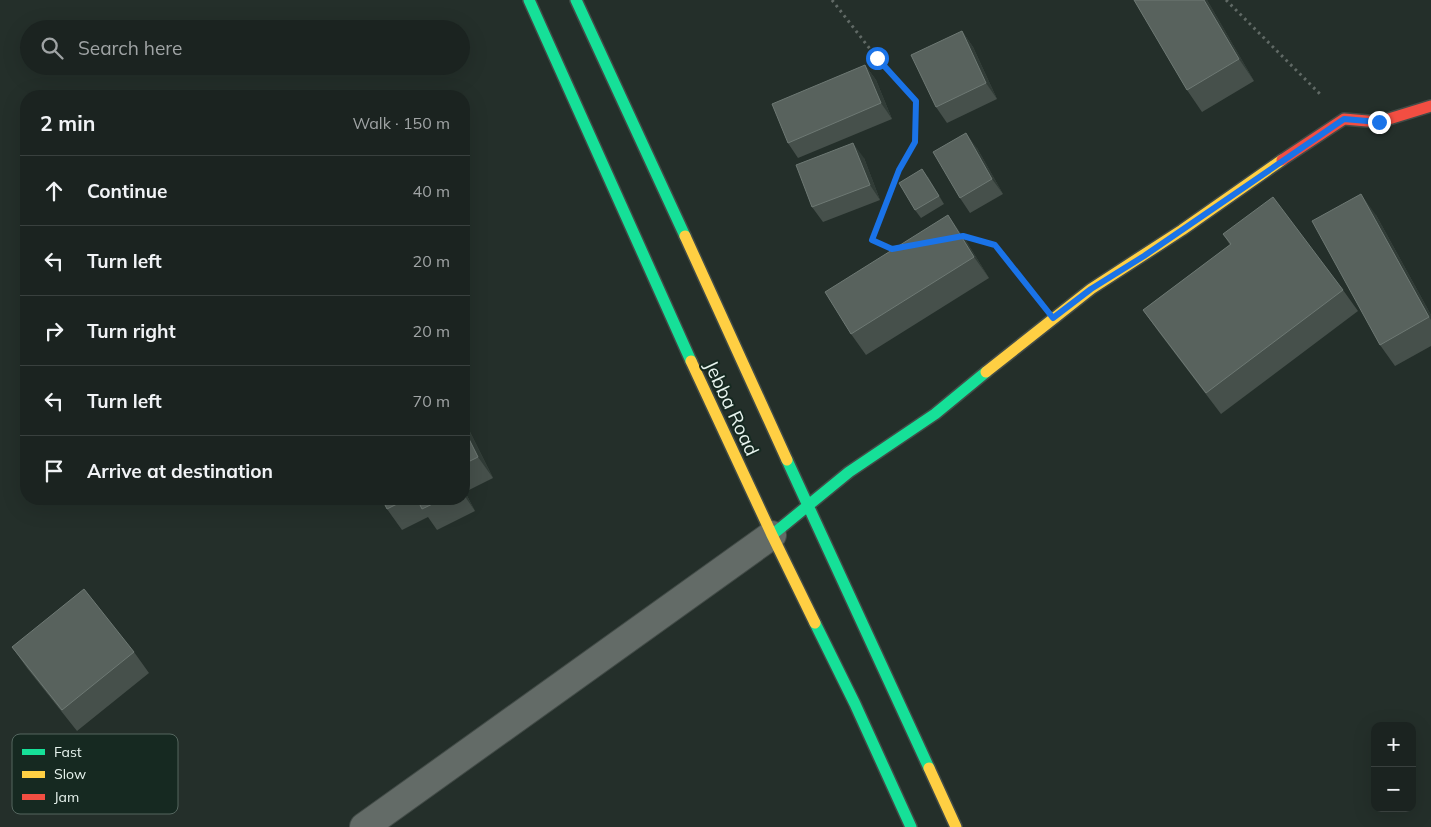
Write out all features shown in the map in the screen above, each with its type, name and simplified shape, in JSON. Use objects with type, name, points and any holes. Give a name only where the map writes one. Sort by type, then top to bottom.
[{"type":"main road","name":"Jebba Road","points":[[529,0],[651,274],[772,535],[855,704],[911,827]]},
{"type":"main road","points":[[576,0],[956,827]]},
{"type":"main road","points":[[772,535],[849,472],[935,414],[1091,289],[1167,240],[1344,119],[1379,122],[1431,106]]},
{"type":"street","points":[[364,827],[772,535]]},
{"type":"path","points":[[832,0],[877,58],[916,101],[915,142],[899,170],[872,240],[892,249],[901,247]]},
{"type":"path","points":[[1226,0],[1344,119]]},
{"type":"path","points":[[954,238],[963,236],[995,245],[1053,318]]},
{"type":"building","points":[[1134,0],[1204,0],[1239,59],[1187,90]]},
{"type":"building","points":[[962,31],[986,83],[936,107],[911,55]]},
{"type":"building","points":[[865,65],[881,103],[788,143],[772,104]]},
{"type":"building","points":[[966,133],[992,179],[960,198],[933,152]]},
{"type":"building","points":[[853,143],[870,185],[812,207],[796,165]]},
{"type":"building","points":[[922,169],[939,196],[915,210],[899,183]]},
{"type":"building","points":[[1361,194],[1429,317],[1380,345],[1312,221]]},
{"type":"building","points":[[1273,197],[1343,290],[1206,393],[1143,310],[1231,244],[1223,234]]},
{"type":"building","points":[[948,215],[974,257],[851,334],[825,292]]},
{"type":"building","points":[[470,441],[478,457],[470,461]]},
{"type":"building","points":[[385,505],[395,505],[387,509]]},
{"type":"building","points":[[420,505],[430,505],[422,509]]},
{"type":"building","points":[[84,589],[134,652],[62,710],[12,647]]},
{"type":"traffic: fast","points":[[529,0],[691,361]]},
{"type":"traffic: fast","points":[[576,0],[685,236]]},
{"type":"traffic: fast","points":[[772,535],[849,472],[935,414],[986,372]]},
{"type":"traffic: fast","points":[[787,460],[929,768]]},
{"type":"traffic: fast","points":[[815,623],[855,704],[911,827]]},
{"type":"traffic: slow","points":[[986,372],[1091,289],[1182,230],[1282,160]]},
{"type":"traffic: slow","points":[[685,236],[787,460]]},
{"type":"traffic: slow","points":[[691,361],[815,623]]},
{"type":"traffic: slow","points":[[929,768],[956,827]]},
{"type":"traffic: jam","points":[[1282,160],[1344,119],[1379,122],[1431,106]]},
{"type":"route","points":[[877,58],[916,101],[915,142],[899,170],[872,240],[892,249],[963,236],[995,245],[1053,318],[1091,289],[1144,256],[1344,119],[1379,122]]}]
